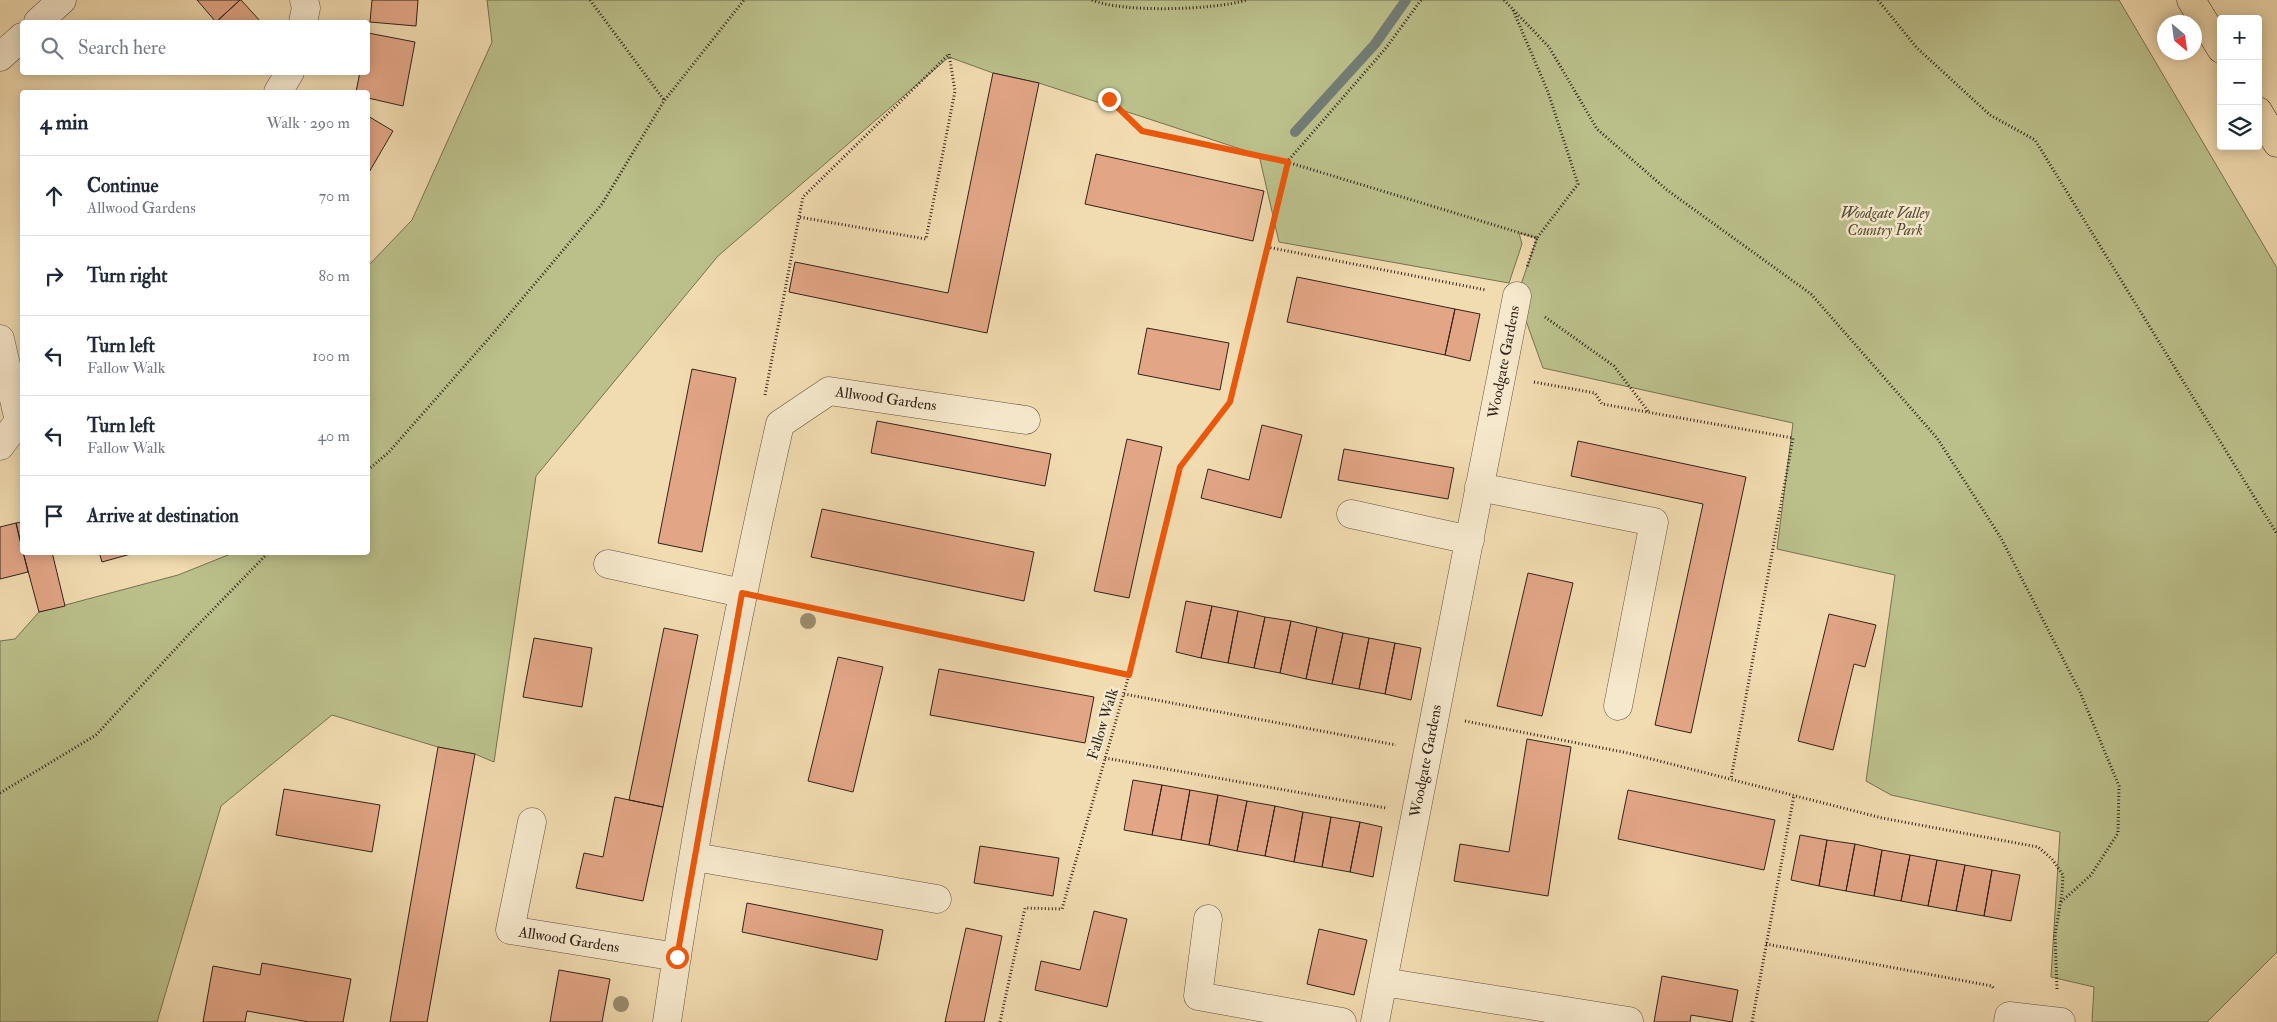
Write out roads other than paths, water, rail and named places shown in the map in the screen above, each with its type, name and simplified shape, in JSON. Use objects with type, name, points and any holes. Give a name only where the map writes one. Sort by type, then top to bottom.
[{"type":"highway","points":[[2191,0],[2217,42]]},
{"type":"highway","points":[[2262,118],[2277,143]]},
{"type":"street","points":[[40,20],[62,0]]},
{"type":"street","points":[[303,20],[306,8],[304,0]]},
{"type":"street","points":[[0,57],[20,39]]},
{"type":"street","points":[[279,90],[288,75]]},
{"type":"street","name":"Woodgate Gardens","points":[[1375,1022],[1516,296]]},
{"type":"street","points":[[0,339],[19,421],[0,446]]},
{"type":"street","name":"Allwood Gardens","points":[[742,593],[780,424],[829,391],[1026,420]]},
{"type":"street","points":[[1479,487],[1654,522],[1618,706]]},
{"type":"street","points":[[1351,514],[1470,540]]},
{"type":"street","points":[[608,564],[742,593],[667,1022]]},
{"type":"street","name":"Allwood Gardens","points":[[532,822],[510,930],[677,957]]},
{"type":"street","points":[[695,857],[937,899]]},
{"type":"street","points":[[1208,919],[1198,996],[1342,1022]]},
{"type":"street","points":[[1383,982],[1629,1021]]},
{"type":"street","points":[[2009,1019],[2058,1022]]},
{"type":"waterway","points":[[1295,132],[1375,44],[1406,0]]},
{"type":"park label","name":"Woodgate Valley Country Park","points":[[1885,222]]}]
